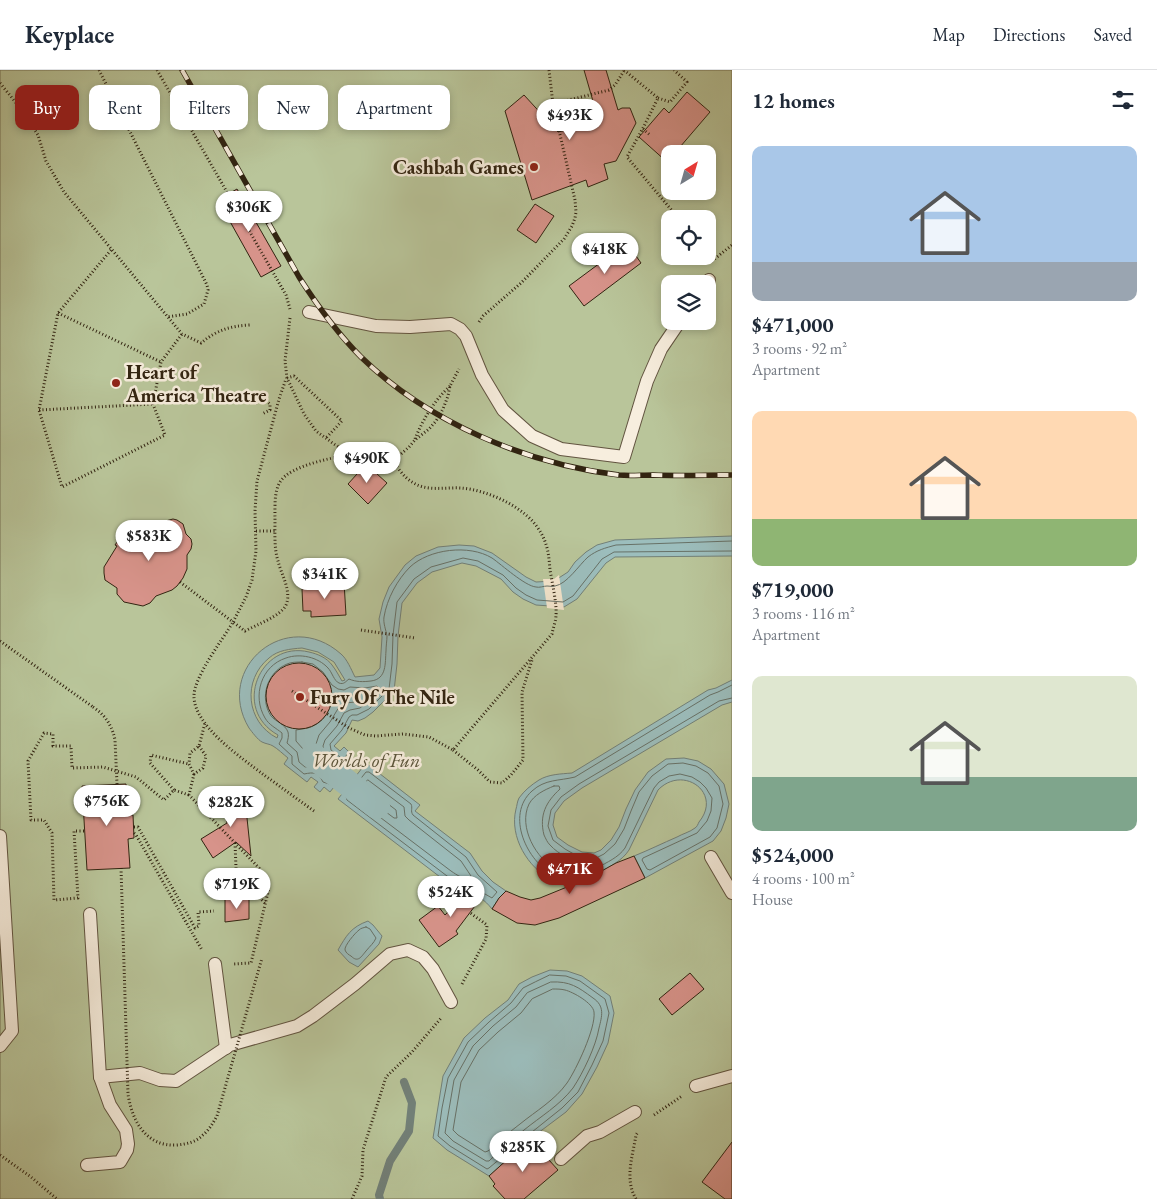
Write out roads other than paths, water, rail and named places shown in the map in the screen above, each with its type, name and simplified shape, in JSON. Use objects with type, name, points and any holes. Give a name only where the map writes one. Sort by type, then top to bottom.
[{"type":"lane","points":[[309,312],[376,326],[410,327],[451,324],[456,326],[466,336],[482,375],[503,410],[532,436],[561,449],[624,457],[646,381],[661,349],[674,330]]},
{"type":"lane","points":[[0,836],[12,1031],[0,1046]]},
{"type":"lane","points":[[712,857],[732,893]]},
{"type":"lane","points":[[87,1166],[120,1162],[127,1150],[128,1144],[126,1130],[110,1105],[100,1076],[90,914]]},
{"type":"lane","points":[[100,1076],[140,1073],[160,1080],[176,1081],[230,1045],[296,1026],[355,984],[390,954],[408,950],[423,957],[433,969],[451,1002]]},
{"type":"lane","points":[[215,964],[226,1048]]},
{"type":"lane","points":[[696,1086],[732,1076]]},
{"type":"lane","points":[[561,1159],[587,1136],[600,1132],[635,1112]]},
{"type":"water","points":[[732,536],[732,556],[615,557],[606,563],[577,599],[564,607],[536,605],[523,599],[513,592],[501,579],[476,566],[462,563],[432,572],[417,583],[402,603],[394,691],[365,718],[358,721],[352,720],[346,733],[334,746],[340,751],[344,747],[349,752],[345,757],[353,763],[330,792],[324,787],[320,792],[314,787],[318,782],[311,777],[307,782],[284,764],[288,758],[273,746],[260,741],[249,728],[240,706],[241,684],[248,666],[261,650],[279,640],[299,637],[320,641],[343,656],[355,677],[374,675],[380,668],[382,637],[379,619],[383,602],[389,587],[405,565],[416,556],[438,547],[474,546],[492,553],[536,582],[554,581],[568,572],[586,552],[597,545],[615,540]],"holes":[[[302,648],[318,652],[334,662],[345,680],[342,681],[328,660],[309,652],[292,651],[277,656],[265,666],[258,679],[254,694],[256,709],[264,723],[278,735],[277,738],[259,722],[254,711],[251,700],[254,678],[260,667],[276,653]],[[294,682],[306,684],[314,693],[311,704],[304,709],[297,710],[292,708],[285,699],[288,687]]]},
{"type":"water","points":[[732,680],[732,702],[722,705],[582,788],[564,801],[555,813],[553,825],[557,837],[568,845],[582,852],[594,853],[601,850],[611,840],[619,827],[635,790],[648,772],[666,759],[684,758],[698,761],[711,769],[724,784],[729,804],[721,831],[713,841],[645,878],[634,856],[693,829],[697,826],[705,811],[706,801],[703,792],[697,785],[688,781],[678,780],[668,783],[658,790],[629,850],[611,866],[585,880],[568,885],[552,880],[535,868],[522,850],[515,830],[517,802],[525,791],[543,778],[572,773],[708,690]]},
{"type":"water","points":[[366,763],[420,805],[415,811],[470,853],[482,871],[506,891],[492,909],[481,898],[444,880],[338,799]]},
{"type":"water","points":[[368,921],[382,936],[379,944],[358,967],[349,962],[338,950],[350,932]]},
{"type":"water","points":[[550,970],[567,971],[582,976],[610,996],[614,1013],[608,1043],[582,1094],[566,1112],[530,1139],[489,1176],[447,1150],[433,1138],[443,1076],[464,1038],[508,1000],[519,984]]},
{"type":"waterway","points":[[313,756],[377,806]]},
{"type":"waterway","points":[[380,1199],[379,1195],[390,1161],[409,1131],[412,1103],[404,1082]]},
{"type":"railway","points":[[182,70],[299,277],[344,338],[361,357],[388,380],[448,420],[514,450],[549,461],[619,475],[732,475]]},
{"type":"place","name":"Cashbah Games","points":[[534,167]]},
{"type":"place","name":"Heart of America Theatre","points":[[116,383]]},
{"type":"place","name":"Fury Of The Nile","points":[[300,697]]},
{"type":"park label","name":"Worlds of Fun","points":[[366,760]]}]
